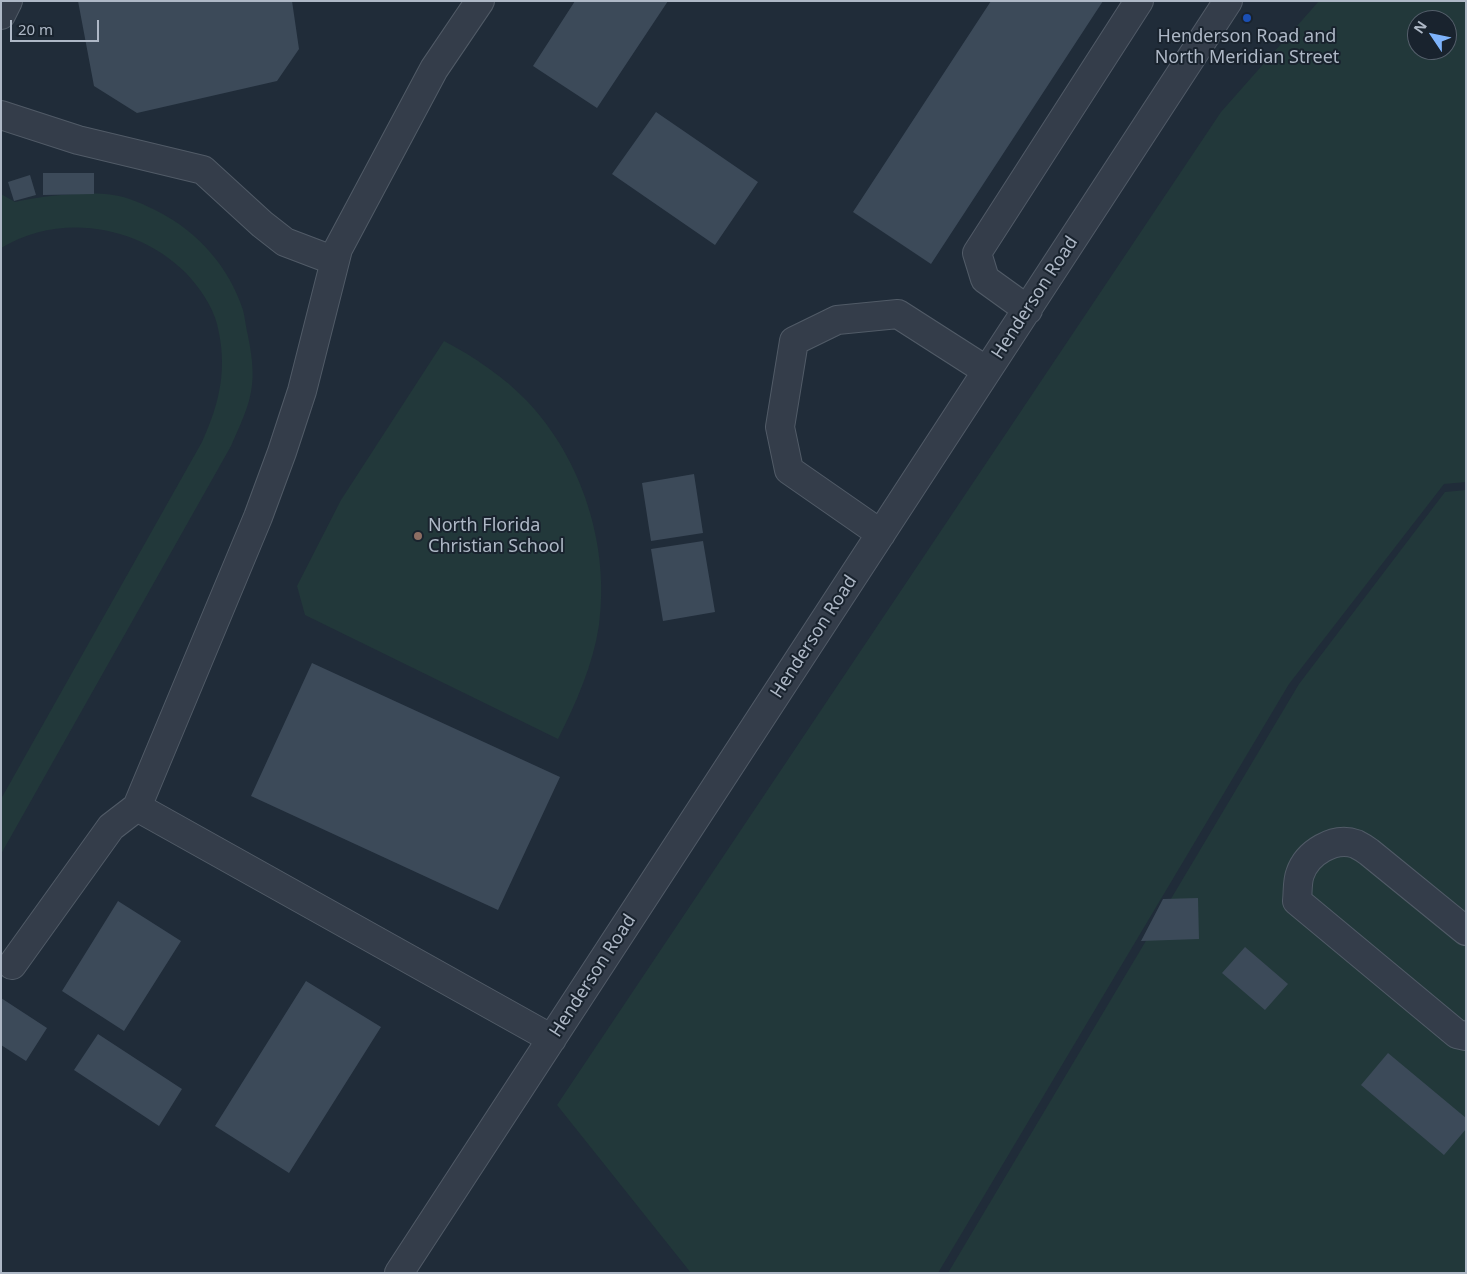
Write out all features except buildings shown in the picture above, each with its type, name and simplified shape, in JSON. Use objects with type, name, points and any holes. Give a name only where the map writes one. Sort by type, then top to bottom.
[{"type":"street","points":[[1,15],[8,1]]},
{"type":"street","points":[[12,965],[111,827],[137,807],[258,517],[279,461],[302,391],[338,249],[434,69],[480,1]]},
{"type":"street","points":[[1028,310],[984,279],[976,253],[1139,1]]},
{"type":"street","name":"Henderson Road","points":[[398,1273],[1028,310],[1221,4]]},
{"type":"street","points":[[1,115],[78,140],[203,170],[262,224],[285,242],[335,262]]},
{"type":"street","points":[[881,534],[789,470],[780,427],[794,341],[837,320],[898,314],[988,371]]},
{"type":"street","points":[[137,807],[552,1039]]},
{"type":"street","points":[[1466,931],[1369,852],[1354,844],[1339,842],[1325,846],[1310,857],[1299,874],[1297,901],[1457,1034],[1466,1036]]},
{"type":"green space","points":[[1319,1],[1466,1],[1466,482],[1444,484],[1289,684],[938,1273],[691,1273],[557,1105],[1221,112]]},
{"type":"green space","points":[[1,194],[15,202],[64,195],[113,195],[137,202],[173,220],[199,240],[210,252],[221,265],[237,294],[243,310],[253,373],[249,401],[231,446],[1,854],[1,799],[202,442],[218,399],[222,355],[217,324],[212,310],[191,278],[167,257],[145,244],[122,235],[98,229],[73,227],[48,230],[24,237],[1,248]]},
{"type":"green space","points":[[444,341],[488,368],[527,401],[563,449],[588,505],[596,535],[600,565],[599,625],[593,655],[583,684],[558,739],[305,615],[297,586],[341,500]]},
{"type":"green space","points":[[1466,490],[1466,1273],[948,1273],[1299,684],[1445,492]]},
{"type":"place","name":"Henderson Road and North Meridian Street","points":[[1247,18]]},
{"type":"place","name":"North Florida Christian School","points":[[418,536]]}]
